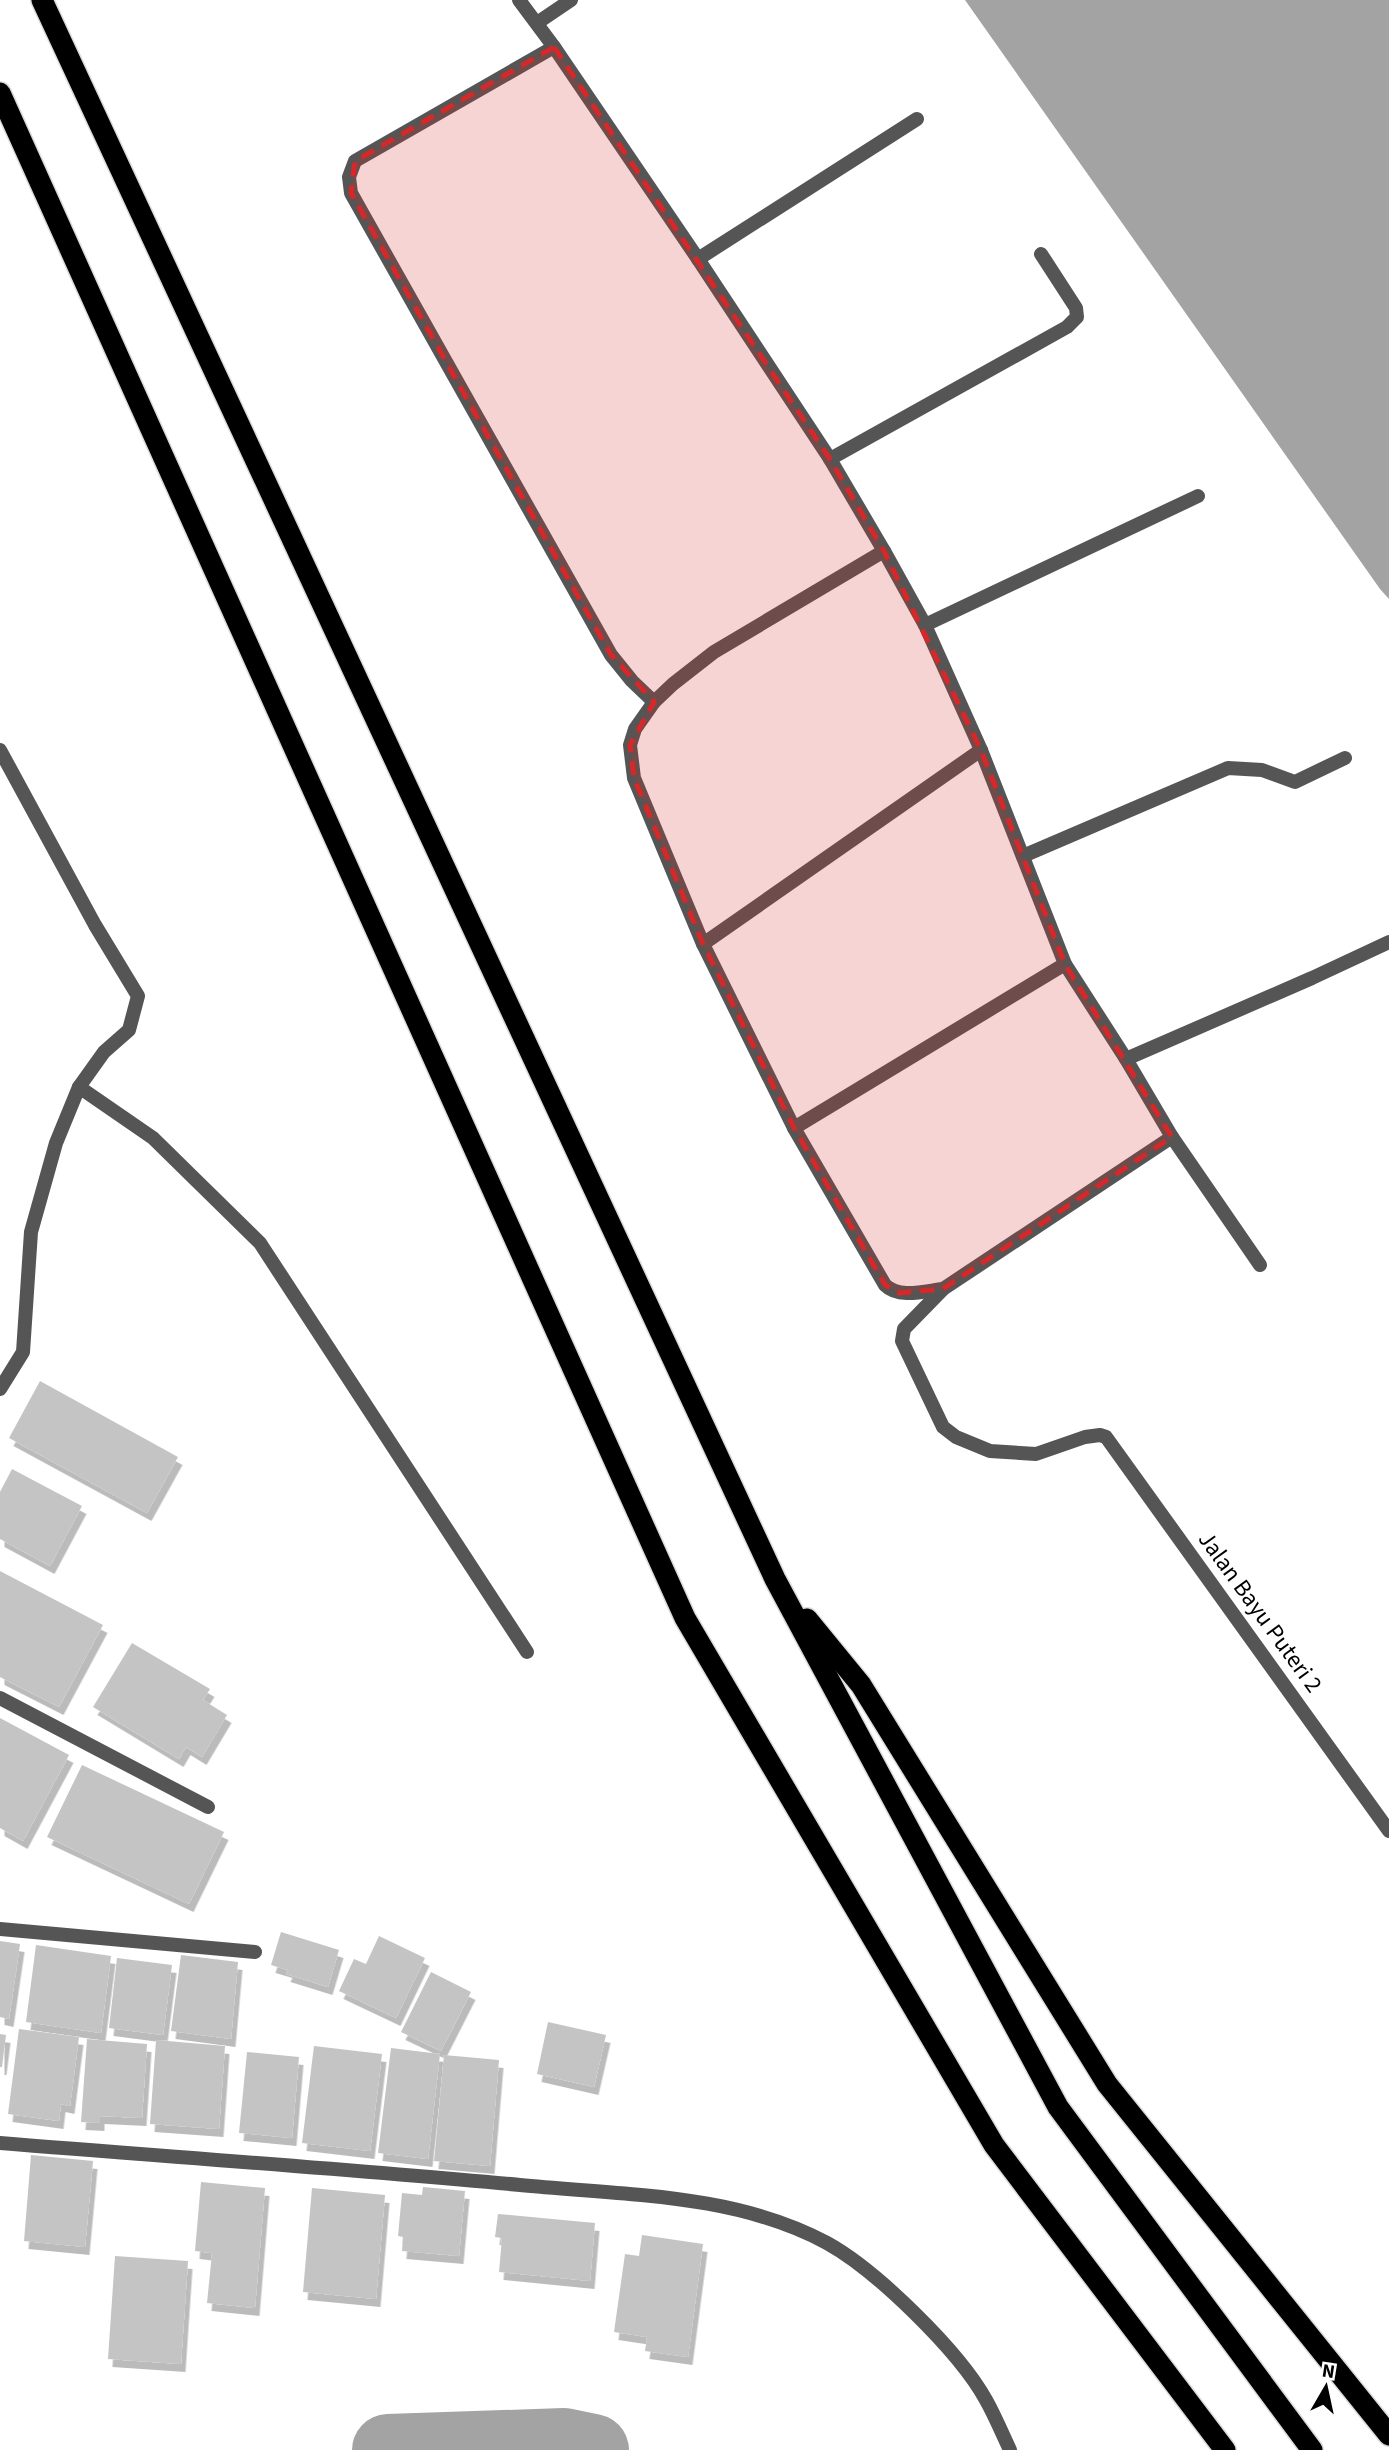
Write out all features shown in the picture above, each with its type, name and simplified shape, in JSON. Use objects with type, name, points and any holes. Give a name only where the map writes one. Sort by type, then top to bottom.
[{"type":"highway","points":[[42,0],[775,1579],[1058,2107],[1312,2450]]},
{"type":"highway","points":[[0,93],[685,1618],[994,2146],[1224,2450]]},
{"type":"highway","points":[[775,1579],[861,1685],[1107,2084],[1389,2435]]},
{"type":"street","points":[[519,0],[698,259],[830,459],[884,551],[925,625],[981,750],[1065,964],[1172,1137],[1260,1265]]},
{"type":"street","points":[[537,23],[571,0]]},
{"type":"street","points":[[554,47],[355,160],[349,177],[351,193],[611,655],[654,702]]},
{"type":"street","points":[[698,259],[918,118]]},
{"type":"street","points":[[830,459],[1067,327],[1077,317],[1076,308],[1041,254]]},
{"type":"street","points":[[925,625],[1198,496]]},
{"type":"street","points":[[884,551],[714,652],[654,702],[635,729],[630,745],[634,778],[703,944],[794,1128],[891,1291],[899,1293],[943,1289],[1172,1137]]},
{"type":"street","points":[[0,750],[95,925],[138,996],[129,1030],[104,1052],[79,1087],[56,1143],[31,1232],[23,1352],[0,1389]]},
{"type":"street","points":[[703,944],[981,750]]},
{"type":"street","points":[[1023,856],[1228,768],[1262,770],[1295,782],[1345,758]]},
{"type":"street","points":[[1126,1059],[1289,989],[1389,942]]},
{"type":"street","points":[[794,1128],[1065,964]]},
{"type":"street","points":[[79,1087],[153,1138],[260,1242],[527,1652]]},
{"type":"street","name":"Jalan Bayu Puteri 2","points":[[943,1289],[902,1334],[902,1341],[943,1427],[967,1442],[998,1452],[1036,1454],[1085,1437],[1100,1435],[1109,1441],[1389,1831]]},
{"type":"street","points":[[0,1698],[208,1807]]},
{"type":"street","points":[[0,1929],[255,1952]]},
{"type":"street","points":[[0,2143],[678,2200],[769,2218],[828,2244],[881,2282],[948,2348],[985,2398],[1010,2450]]},
{"type":"highlighted area","points":[[554,47],[830,459],[884,551],[981,750],[1065,964],[1172,1137],[943,1289],[899,1293],[885,1285],[794,1128],[703,944],[634,778],[630,745],[654,702],[611,655],[351,193],[355,161]]},
{"type":"shaded area","points":[[965,0],[1389,0],[1389,599],[1380,589]]},
{"type":"building","points":[[40,1381],[178,1457],[147,1513],[9,1438]]},
{"type":"building","points":[[12,1469],[82,1506],[50,1566],[0,1539],[0,1492]]},
{"type":"building","points":[[0,1571],[103,1625],[59,1707],[0,1677]]},
{"type":"building","points":[[132,1643],[210,1689],[203,1700],[227,1715],[202,1757],[186,1747],[179,1759],[93,1707]]},
{"type":"building","points":[[0,1718],[69,1755],[23,1841],[0,1828]]},
{"type":"building","points":[[82,1765],[224,1832],[189,1904],[47,1837]]},
{"type":"building","points":[[281,1932],[339,1950],[328,1987],[286,1974],[288,1970],[271,1965]]},
{"type":"building","points":[[379,1936],[425,1958],[396,2018],[339,1991],[354,1959],[366,1964]]},
{"type":"building","points":[[0,1941],[20,1944],[9,2019],[0,2017]]},
{"type":"building","points":[[36,1945],[111,1956],[101,2033],[26,2022]]},
{"type":"building","points":[[181,1955],[238,1962],[231,2039],[171,2031]]},
{"type":"building","points":[[117,1958],[172,1965],[163,2035],[109,2028]]},
{"type":"building","points":[[431,1972],[471,1992],[441,2051],[401,2032]]},
{"type":"building","points":[[548,2022],[606,2035],[594,2087],[537,2074]]},
{"type":"building","points":[[19,2029],[79,2037],[70,2106],[61,2104],[59,2121],[8,2114]]},
{"type":"building","points":[[0,2034],[6,2035],[2,2067],[0,2067]]},
{"type":"building","points":[[87,2039],[147,2044],[142,2118],[100,2116],[100,2123],[81,2122]]},
{"type":"building","points":[[156,2040],[225,2046],[219,2129],[150,2124]]},
{"type":"building","points":[[314,2046],[382,2054],[370,2151],[302,2143]]},
{"type":"building","points":[[391,2048],[440,2054],[428,2159],[378,2153]]},
{"type":"building","points":[[247,2052],[299,2057],[292,2138],[239,2133]]},
{"type":"building","points":[[444,2055],[499,2060],[490,2166],[434,2161]]},
{"type":"building","points":[[31,2155],[93,2161],[85,2247],[24,2241]]},
{"type":"building","points":[[201,2182],[265,2188],[255,2308],[207,2303],[212,2253],[195,2251]]},
{"type":"building","points":[[423,2187],[465,2191],[459,2256],[402,2251],[403,2237],[398,2236],[402,2193],[422,2195]]},
{"type":"building","points":[[312,2188],[385,2195],[376,2299],[303,2292]]},
{"type":"building","points":[[498,2214],[595,2223],[590,2281],[499,2272],[502,2238],[495,2237]]},
{"type":"building","points":[[642,2235],[703,2244],[688,2357],[645,2351],[647,2337],[614,2332],[625,2254],[639,2256]]},
{"type":"building","points":[[115,2256],[188,2261],[181,2364],[108,2359]]},
{"type":"waterway","points":[[388,2450],[564,2444],[593,2450]]}]
